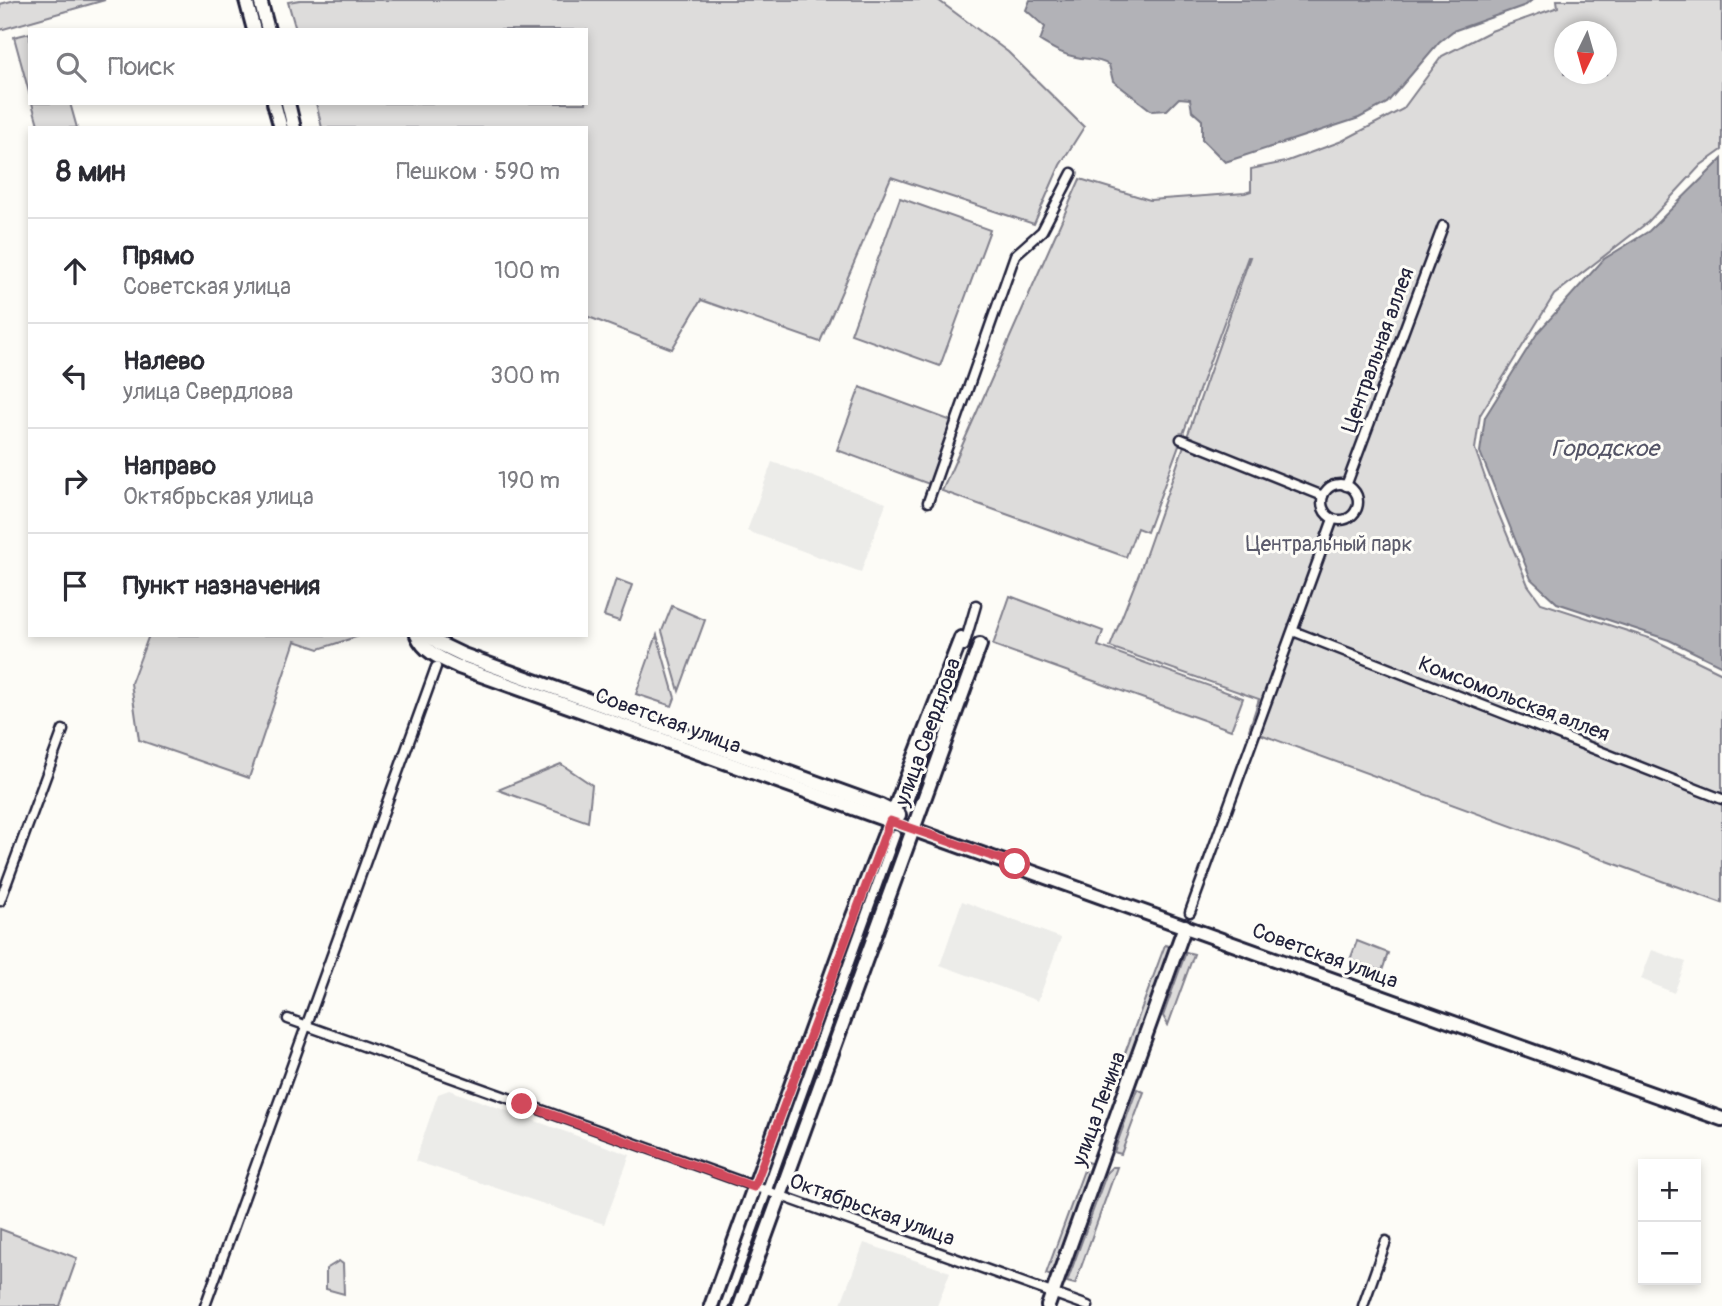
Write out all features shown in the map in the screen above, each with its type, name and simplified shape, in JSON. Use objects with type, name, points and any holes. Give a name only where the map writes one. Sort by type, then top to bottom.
[{"type":"main road","points":[[246,0],[253,28]]},
{"type":"main road","points":[[260,0],[267,28]]},
{"type":"main road","points":[[275,105],[280,126]]},
{"type":"main road","points":[[288,105],[294,126]]},
{"type":"main road","name":"улица Свердлова","points":[[711,1306],[892,816],[961,638]]},
{"type":"main road","name":"Советская улица","points":[[424,641],[461,661],[892,816],[915,830],[1722,1119]]},
{"type":"main road","name":"улица Свердлова","points":[[740,1306],[980,645]]},
{"type":"main road","name":"улица Ленина","points":[[1051,1300],[1185,926]]},
{"type":"street","points":[[928,502],[1015,256],[1042,231],[1072,173]]},
{"type":"street","name":"Центральная аллея","points":[[1346,486],[1443,226]]},
{"type":"street","points":[[1181,439],[1323,496]]},
{"type":"street","points":[[1339,483],[1353,488],[1359,502],[1354,515],[1340,521],[1327,516],[1321,503],[1323,496],[1326,489],[1339,483]]},
{"type":"street","points":[[1190,912],[1333,519]]},
{"type":"street","points":[[908,801],[976,605]]},
{"type":"street","name":"Комсомольская аллея","points":[[1293,631],[1722,799]]},
{"type":"street","points":[[205,1306],[436,667]]},
{"type":"street","points":[[0,901],[63,730]]},
{"type":"street","points":[[725,1306],[895,835]]},
{"type":"street","name":"Октябрьская улица","points":[[288,1019],[767,1191],[1051,1300],[1088,1306]]},
{"type":"street","points":[[1363,1306],[1386,1241]]},
{"type":"shaded area","points":[[772,462],[886,503],[861,572],[747,531]]},
{"type":"shaded area","points":[[962,901],[1061,938],[1038,1001],[940,965]]},
{"type":"shaded area","points":[[1652,950],[1686,962],[1674,993],[1641,979]]},
{"type":"shaded area","points":[[449,1090],[630,1155],[604,1224],[415,1161],[438,1094]]},
{"type":"shaded area","points":[[864,1243],[950,1272],[937,1306],[840,1306]]},
{"type":"green space","points":[[15,0],[105,0],[0,30],[0,4]]},
{"type":"green space","points":[[938,0],[1008,52],[1084,127],[1060,165],[1034,224],[891,177],[820,342],[701,300],[672,349],[588,317],[588,126],[322,126],[316,105],[588,105],[588,28],[295,28],[288,2]]},
{"type":"green space","name":"Центральный парк","points":[[1557,0],[1722,0],[1722,150],[1701,165],[1648,222],[1554,295],[1480,415],[1475,449],[1528,585],[1541,603],[1652,639],[1722,673],[1722,903],[1249,730],[1259,699],[1110,647],[1140,571],[1250,257],[1147,532],[1137,528],[1126,557],[942,491],[1080,179],[1150,200],[1251,191],[1251,169],[1285,162],[1342,141],[1403,109],[1442,56],[1491,31],[1558,7]]},
{"type":"green space","points":[[28,34],[28,89],[14,37]]},
{"type":"green space","points":[[33,105],[71,105],[76,126],[38,126]]},
{"type":"green space","points":[[900,198],[990,230],[940,366],[851,334]]},
{"type":"green space","points":[[860,387],[952,421],[929,484],[837,450]]},
{"type":"green space","points":[[616,579],[632,585],[619,621],[604,616]]},
{"type":"green space","points":[[1010,596],[1103,631],[1098,646],[1243,698],[1231,730],[993,645]]},
{"type":"green space","points":[[672,606],[705,620],[679,691],[662,631]]},
{"type":"green space","points":[[657,635],[675,698],[672,706],[636,694]]},
{"type":"green space","points":[[148,637],[356,637],[319,649],[295,641],[249,778],[139,740],[131,683]]},
{"type":"green space","points":[[561,764],[592,785],[588,822],[498,790]]},
{"type":"green space","points":[[1357,941],[1388,953],[1382,971],[1350,960]]},
{"type":"green space","points":[[1165,945],[1175,948],[1128,1076],[1118,1072]]},
{"type":"green space","points":[[1186,952],[1194,954],[1168,1025],[1163,1016]]},
{"type":"green space","points":[[1137,1089],[1144,1092],[1121,1154],[1114,1152]]},
{"type":"green space","points":[[1087,1162],[1096,1165],[1054,1277],[1046,1274]]},
{"type":"green space","points":[[1112,1167],[1117,1167],[1075,1284],[1067,1282],[1107,1172]]},
{"type":"green space","points":[[0,1229],[77,1258],[60,1306],[0,1306]]},
{"type":"green space","points":[[339,1261],[343,1264],[344,1294],[326,1289],[326,1269]]},
{"type":"water","points":[[1030,0],[1532,0],[1526,5],[1453,31],[1439,42],[1387,103],[1359,118],[1225,162],[1202,139],[1202,120],[1192,111],[1190,99],[1179,98],[1167,110],[1152,111],[1113,81],[1109,65],[1067,55],[1040,41],[1045,27],[1026,10]]},
{"type":"water","name":"Городское","points":[[1722,159],[1722,666],[1669,640],[1557,603],[1531,579],[1480,452],[1485,417],[1538,332],[1604,259],[1649,231]]},
{"type":"route","points":[[522,1104],[754,1187],[890,821],[1015,864]]}]
